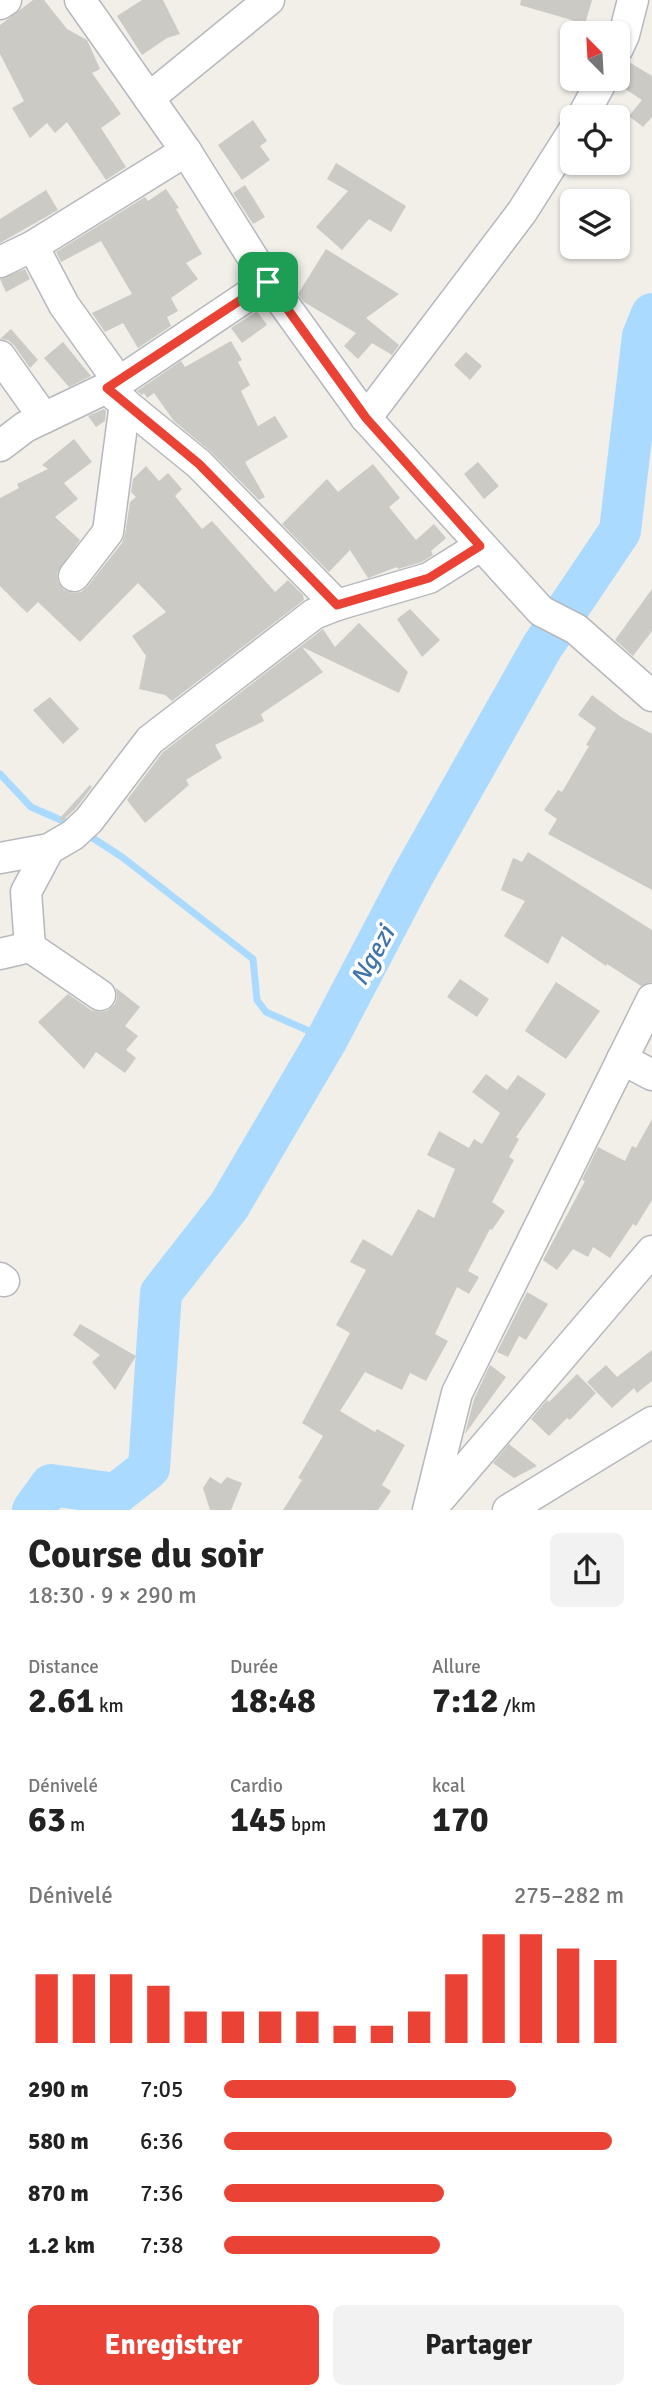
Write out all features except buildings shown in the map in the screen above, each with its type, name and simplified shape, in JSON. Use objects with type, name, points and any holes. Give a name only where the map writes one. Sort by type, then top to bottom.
[{"type":"street","points":[[0,4],[6,0]]},
{"type":"street","points":[[80,0],[186,151],[268,282],[366,418],[541,611],[576,629],[652,696]]},
{"type":"street","points":[[149,98],[269,0]]},
{"type":"street","points":[[628,21],[633,0]]},
{"type":"street","points":[[0,262],[33,246],[186,151]]},
{"type":"street","points":[[366,418],[522,212],[560,152]]},
{"type":"street","points":[[33,246],[64,305],[117,391],[199,464],[337,605]]},
{"type":"street","points":[[0,446],[25,427],[44,418],[117,391],[268,282]]},
{"type":"street","points":[[0,356],[44,418]]},
{"type":"street","points":[[74,576],[108,532],[117,391]]},
{"type":"street","points":[[30,947],[26,892],[150,740],[314,614],[429,578],[480,546]]},
{"type":"street","points":[[0,858],[70,835]]},
{"type":"street","points":[[0,954],[30,947],[100,995]]},
{"type":"street","points":[[429,1510],[457,1394],[652,999]]},
{"type":"street","points":[[622,1059],[652,1075]]},
{"type":"street","points":[[429,1510],[652,1251]]},
{"type":"street","points":[[508,1510],[652,1422]]},
{"type":"waterway","name":"Ngezi","points":[[33,1510],[51,1485],[116,1494],[149,1468],[161,1293],[229,1206],[327,1039],[412,877],[542,647],[620,531],[643,336],[652,314]]},
{"type":"waterway","points":[[0,774],[31,807],[72,825]]},
{"type":"waterway","points":[[85,833],[122,857],[253,959],[257,1000],[266,1012],[327,1039]]},
{"type":"route","points":[[268,282],[366,418],[480,546],[429,578],[337,605],[199,464],[107,388],[120,382],[268,282]]}]
